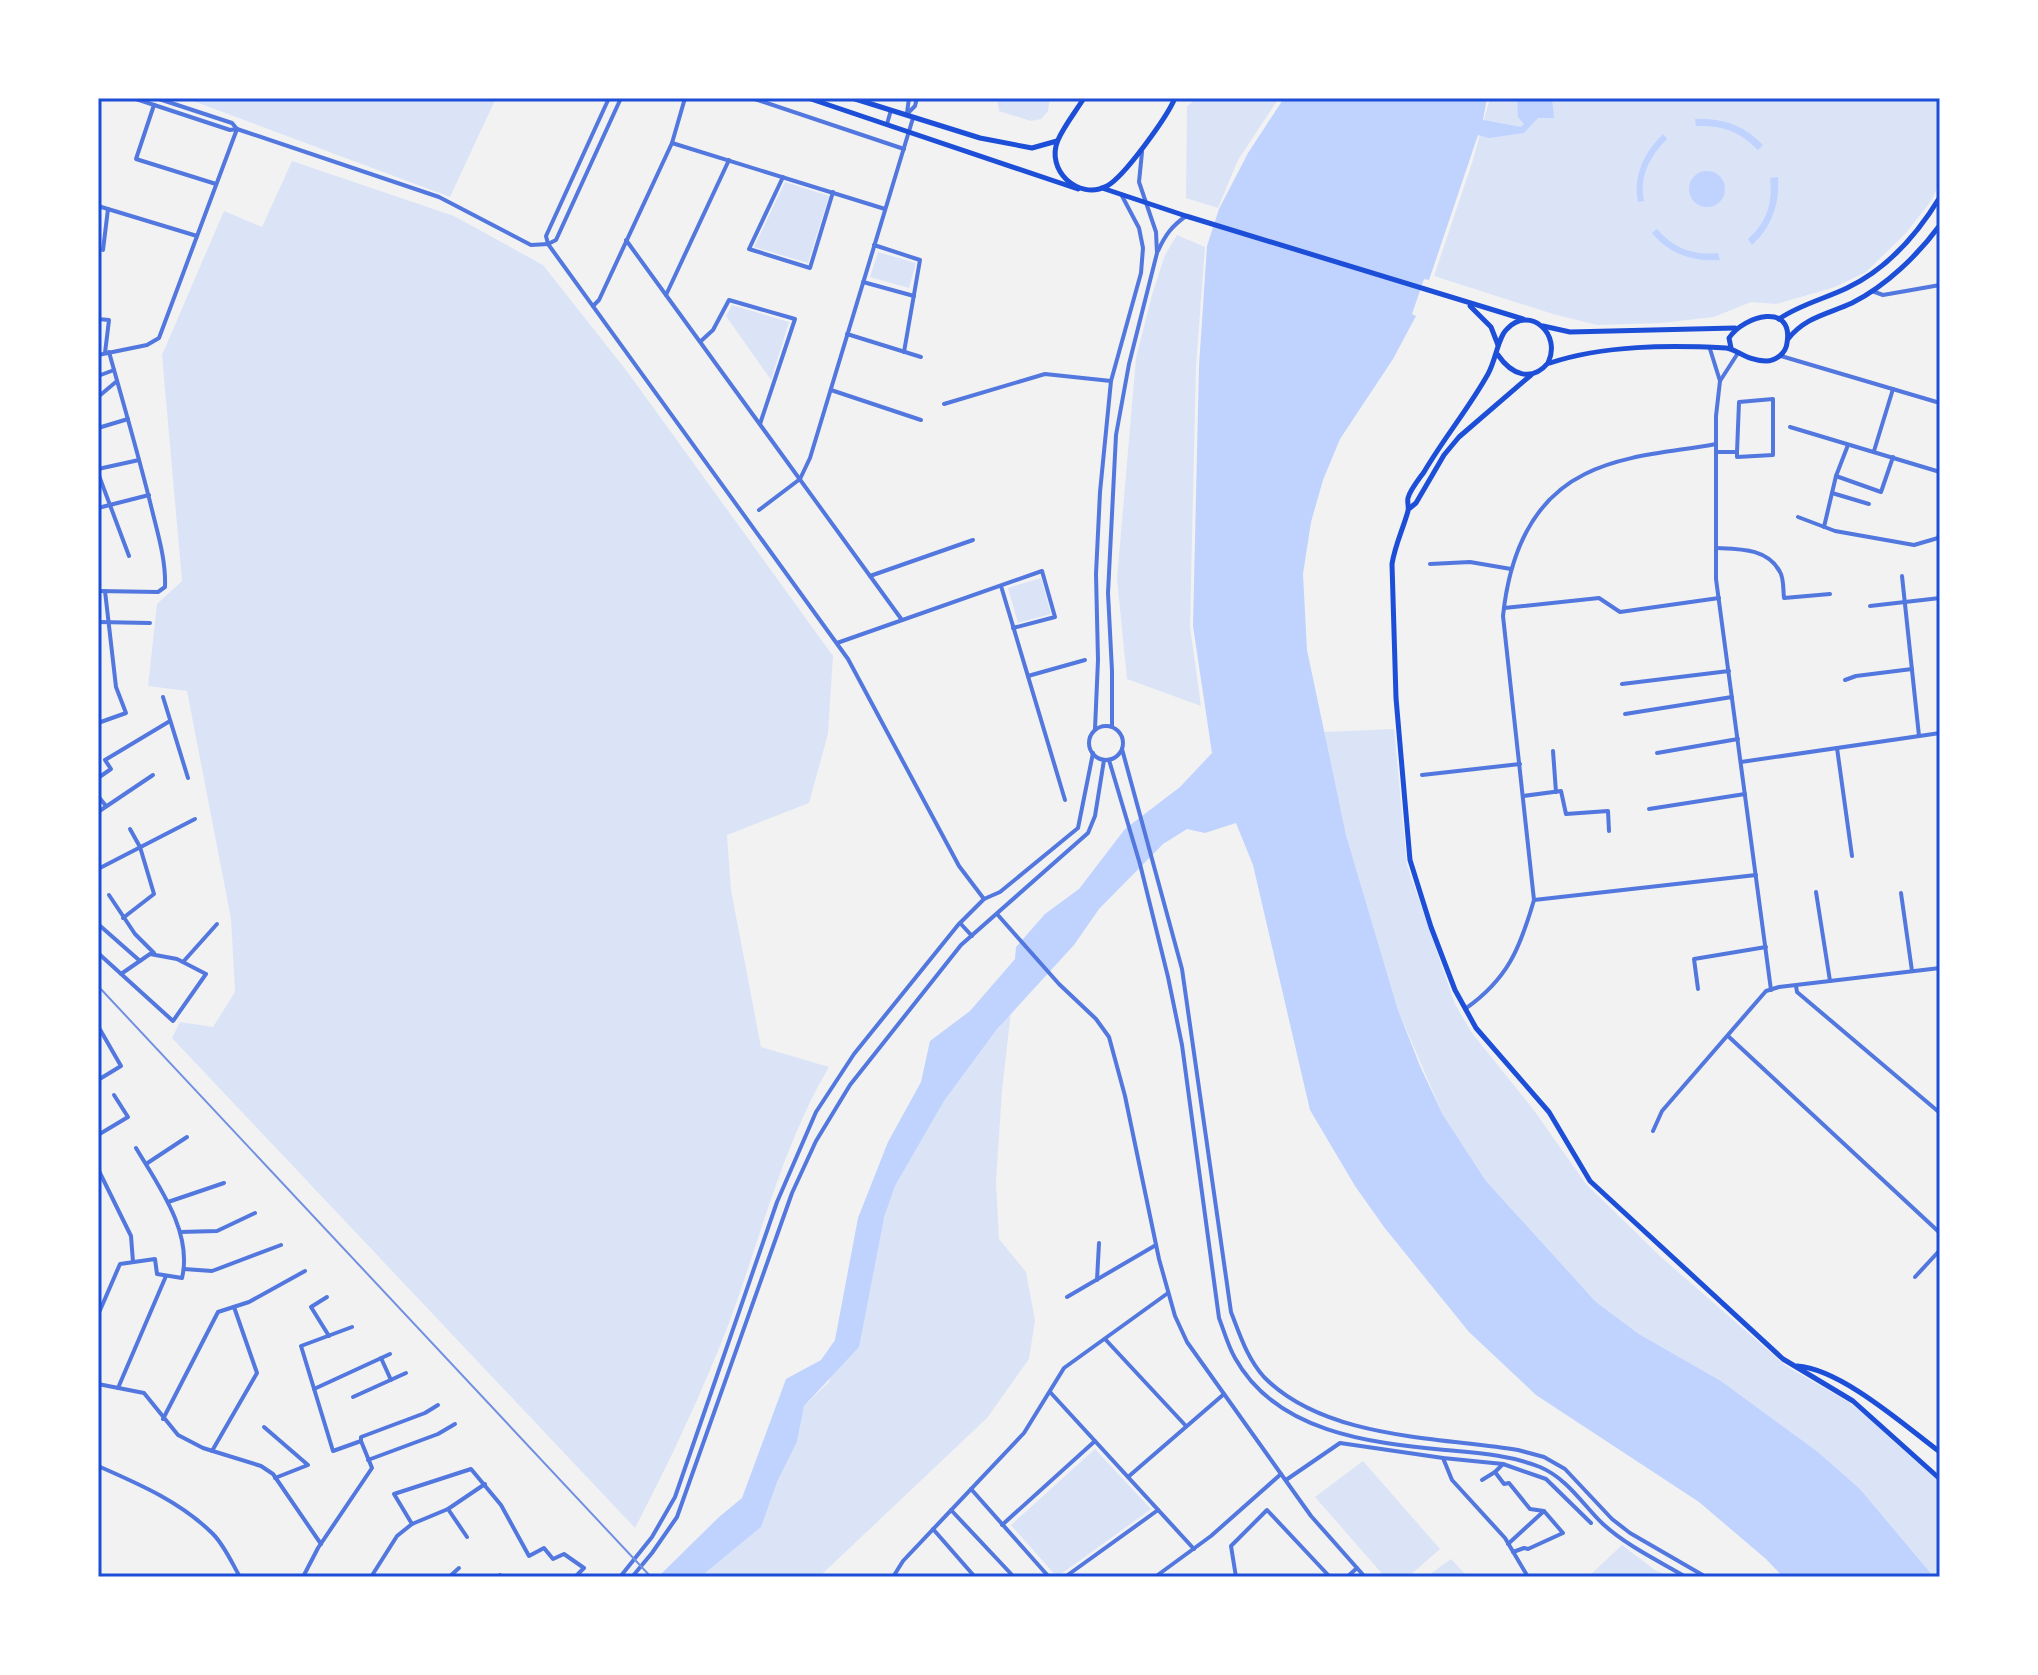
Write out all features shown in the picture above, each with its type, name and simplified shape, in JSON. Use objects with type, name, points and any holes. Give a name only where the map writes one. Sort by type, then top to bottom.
[{"type":"main road","points":[[808,98],[1078,189],[1102,188],[1542,326],[1570,332],[1735,328],[1758,316],[1770,315],[1779,319],[1786,329],[1786,348],[1780,355],[1765,361],[1744,358],[1731,348],[1664,347],[1569,356],[1548,363],[1459,437],[1444,455],[1416,503],[1409,508]]},
{"type":"main road","points":[[852,98],[980,138],[1032,148],[1057,141]]},
{"type":"main road","points":[[1078,189],[1059,170],[1055,151],[1057,141],[1084,98]]},
{"type":"main road","points":[[1102,188],[1121,175],[1175,98]]},
{"type":"main road","points":[[1779,319],[1792,310],[1875,274],[1927,219],[1940,197]]},
{"type":"main road","points":[[1788,339],[1804,321],[1853,302],[1885,282],[1929,241],[1940,225]]},
{"type":"main road","points":[[1466,303],[1491,327],[1498,346]]},
{"type":"main road","points":[[1531,321],[1516,322],[1503,332],[1498,355],[1483,384],[1408,498],[1409,508],[1395,545],[1392,586],[1396,698],[1410,860],[1431,927],[1455,990],[1476,1028],[1549,1112],[1590,1181],[1783,1359],[1853,1401],[1940,1479]]},
{"type":"main road","points":[[1542,326],[1552,339],[1548,363]]},
{"type":"main road","points":[[1731,348],[1729,338],[1735,328]]},
{"type":"main road","points":[[1498,355],[1509,370],[1531,375]]},
{"type":"main road","points":[[1796,1366],[1814,1367],[1840,1380],[1940,1452]]},
{"type":"main road","points":[[1834,1389],[1840,1380]]},
{"type":"street","points":[[133,98],[230,130],[237,129],[439,197],[531,245],[556,240],[621,98]]},
{"type":"street","points":[[156,98],[232,123],[237,129]]},
{"type":"street","points":[[609,98],[546,236],[548,244],[837,643],[959,866],[984,899]]},
{"type":"street","points":[[593,306],[599,300],[672,143],[685,98]]},
{"type":"street","points":[[752,98],[904,149]]},
{"type":"street","points":[[759,510],[800,479],[810,458],[909,132],[909,98]]},
{"type":"street","points":[[910,116],[917,98]]},
{"type":"street","points":[[154,105],[136,159],[216,184]]},
{"type":"street","points":[[887,124],[891,110]]},
{"type":"street","points":[[98,355],[147,345],[159,338],[237,129]]},
{"type":"street","points":[[672,143],[885,209]]},
{"type":"street","points":[[1143,145],[1139,182],[1156,232],[1157,253]]},
{"type":"street","points":[[666,295],[729,160]]},
{"type":"street","points":[[783,177],[749,249],[810,268],[833,192]]},
{"type":"street","points":[[620,1577],[652,1537],[675,1497],[792,1164],[816,1112],[854,1054],[960,923],[984,899],[1009,884],[1078,828],[1093,753],[1089,741],[1095,729],[1098,660],[1096,560],[1111,381],[1141,273],[1143,248],[1139,228],[1121,194]]},
{"type":"street","points":[[98,206],[197,236]]},
{"type":"street","points":[[103,250],[108,209]]},
{"type":"street","points":[[1112,727],[1108,593],[1116,435],[1129,364],[1157,253],[1165,235],[1186,216]]},
{"type":"street","points":[[626,240],[902,620]]},
{"type":"street","points":[[874,245],[920,260],[904,352]]},
{"type":"street","points":[[863,282],[914,296]]},
{"type":"street","points":[[1871,291],[1883,295],[1940,285]]},
{"type":"street","points":[[701,342],[713,330],[729,300],[795,319],[760,424]]},
{"type":"street","points":[[98,319],[109,320],[107,353],[149,495],[165,564],[165,587],[158,592],[98,591]]},
{"type":"street","points":[[847,334],[921,357]]},
{"type":"street","points":[[1710,349],[1720,381],[1716,444],[1719,598],[1771,990]]},
{"type":"street","points":[[1720,381],[1738,353]]},
{"type":"street","points":[[1780,355],[1940,403]]},
{"type":"street","points":[[98,376],[114,370]]},
{"type":"street","points":[[944,404],[1045,374],[1111,381]]},
{"type":"street","points":[[98,397],[117,381]]},
{"type":"street","points":[[1874,451],[1893,389]]},
{"type":"street","points":[[831,390],[921,420]]},
{"type":"street","points":[[1773,399],[1773,455],[1737,457],[1737,452],[1739,402],[1773,399]]},
{"type":"street","points":[[98,428],[128,419]]},
{"type":"street","points":[[1790,427],[1940,472]]},
{"type":"street","points":[[1465,1009],[1500,980],[1523,938],[1534,900],[1504,608],[1518,547],[1535,517],[1560,489],[1586,473],[1619,462],[1716,444]]},
{"type":"street","points":[[1824,527],[1836,476],[1849,444]]},
{"type":"street","points":[[1717,452],[1737,452]]},
{"type":"street","points":[[1836,476],[1881,492],[1893,457]]},
{"type":"street","points":[[129,556],[98,471],[139,460]]},
{"type":"street","points":[[1832,493],[1869,504]]},
{"type":"street","points":[[98,508],[149,495]]},
{"type":"street","points":[[1798,517],[1824,527],[1914,545],[1938,538],[1940,532]]},
{"type":"street","points":[[870,576],[973,540]]},
{"type":"street","points":[[1716,548],[1755,550],[1770,561],[1781,572],[1784,598],[1830,594]]},
{"type":"street","points":[[1430,564],[1470,562],[1511,569]]},
{"type":"street","points":[[837,643],[1042,571],[1055,617],[1013,628]]},
{"type":"street","points":[[1902,576],[1919,736]]},
{"type":"street","points":[[1001,586],[1065,800]]},
{"type":"street","points":[[98,723],[126,713],[116,687],[105,591]]},
{"type":"street","points":[[1504,608],[1599,598],[1620,612],[1719,598]]},
{"type":"street","points":[[1870,606],[1940,598]]},
{"type":"street","points":[[98,622],[150,623]]},
{"type":"street","points":[[1028,676],[1085,660]]},
{"type":"street","points":[[1845,680],[1912,669]]},
{"type":"street","points":[[1622,684],[1729,671]]},
{"type":"street","points":[[163,697],[188,778]]},
{"type":"street","points":[[1625,714],[1732,697]]},
{"type":"street","points":[[98,778],[111,769],[105,760],[170,721]]},
{"type":"street","points":[[1095,729],[1112,727],[1122,736],[1122,749],[1182,969],[1231,1312],[1244,1349],[1263,1375],[1316,1412],[1354,1425],[1518,1450],[1544,1457],[1565,1469],[1612,1519],[1630,1533],[1706,1577]]},
{"type":"street","points":[[1741,762],[1940,733]]},
{"type":"street","points":[[1657,753],[1738,739]]},
{"type":"street","points":[[1837,748],[1852,856]]},
{"type":"street","points":[[1106,760],[1117,756],[1122,749]]},
{"type":"street","points":[[1553,751],[1556,792]]},
{"type":"street","points":[[1093,753],[1106,760],[1140,864],[1178,1025],[1219,1318],[1235,1358],[1249,1378],[1288,1412],[1350,1437],[1482,1453],[1540,1467],[1572,1490],[1604,1526],[1686,1577]]},
{"type":"street","points":[[632,1577],[677,1517],[792,1193],[816,1141],[850,1085],[943,967],[972,936],[999,916],[1017,894],[1088,833],[1095,816],[1106,760]]},
{"type":"street","points":[[1422,775],[1520,764]]},
{"type":"street","points":[[98,812],[153,775]]},
{"type":"street","points":[[1523,796],[1561,791],[1566,814],[1608,811],[1609,831]]},
{"type":"street","points":[[1649,809],[1745,794]]},
{"type":"street","points":[[98,796],[106,806]]},
{"type":"street","points":[[98,869],[195,819]]},
{"type":"street","points":[[123,918],[154,894],[140,847],[130,829]]},
{"type":"street","points":[[1534,900],[1756,875]]},
{"type":"street","points":[[1009,884],[1017,894]]},
{"type":"street","points":[[1816,892],[1830,981]]},
{"type":"street","points":[[1901,893],[1912,971]]},
{"type":"street","points":[[109,895],[123,918],[156,954]]},
{"type":"street","points":[[98,908],[98,915]]},
{"type":"street","points":[[999,916],[1059,984],[1096,1019],[1109,1037],[1168,1293],[1187,1342],[1311,1516],[1365,1577]]},
{"type":"street","points":[[960,923],[972,936]]},
{"type":"street","points":[[98,924],[140,961]]},
{"type":"street","points":[[183,962],[217,924]]},
{"type":"street","points":[[1698,989],[1694,959],[1766,947]]},
{"type":"street","points":[[98,953],[121,974],[173,1021],[206,974],[166,955],[150,954],[121,974]]},
{"type":"street","points":[[1653,1131],[1662,1111],[1766,991],[1940,968]]},
{"type":"street","points":[[1795,985],[1797,992],[1940,1113]]},
{"type":"street","points":[[98,1026],[100,1038],[121,1066],[98,1080]]},
{"type":"street","points":[[1728,1036],[1940,1233]]},
{"type":"street","points":[[98,1135],[128,1117],[114,1095]]},
{"type":"street","points":[[146,1164],[187,1137]]},
{"type":"street","points":[[98,1315],[120,1264],[155,1259],[157,1274],[182,1278],[180,1232],[168,1202],[136,1148]]},
{"type":"street","points":[[98,1169],[131,1236],[133,1262]]},
{"type":"street","points":[[168,1202],[224,1183]]},
{"type":"street","points":[[180,1232],[217,1231],[255,1213]]},
{"type":"street","points":[[1097,1280],[1099,1243]]},
{"type":"street","points":[[184,1269],[212,1271],[281,1245]]},
{"type":"street","points":[[1067,1297],[1156,1245]]},
{"type":"street","points":[[1915,1277],[1940,1250]]},
{"type":"street","points":[[163,1419],[218,1312],[249,1302],[305,1271]]},
{"type":"street","points":[[118,1388],[166,1275]]},
{"type":"street","points":[[893,1577],[903,1561],[1024,1433],[1064,1368],[1168,1293]]},
{"type":"street","points":[[327,1297],[311,1307],[329,1336]]},
{"type":"street","points":[[212,1451],[257,1373],[234,1307]]},
{"type":"street","points":[[352,1327],[301,1346],[333,1451],[361,1441]]},
{"type":"street","points":[[1105,1339],[1186,1426]]},
{"type":"street","points":[[314,1389],[390,1354]]},
{"type":"street","points":[[381,1358],[391,1380]]},
{"type":"street","points":[[353,1397],[406,1373]]},
{"type":"street","points":[[98,1384],[144,1393],[178,1435],[212,1451],[261,1466],[275,1478],[321,1544]]},
{"type":"street","points":[[1050,1392],[1194,1549]]},
{"type":"street","points":[[1128,1477],[1224,1394]]},
{"type":"street","points":[[303,1577],[321,1544],[372,1468],[361,1437],[438,1405]]},
{"type":"street","points":[[368,1460],[438,1434],[455,1424]]},
{"type":"street","points":[[264,1427],[308,1465],[275,1478]]},
{"type":"street","points":[[1002,1525],[1095,1441]]},
{"type":"street","points":[[1286,1480],[1340,1443],[1503,1464],[1546,1479],[1591,1523]]},
{"type":"street","points":[[1443,1458],[1452,1480],[1508,1544],[1528,1577]]},
{"type":"street","points":[[1482,1480],[1503,1464]]},
{"type":"street","points":[[98,1466],[146,1487],[177,1505],[215,1535],[240,1577]]},
{"type":"street","points":[[412,1524],[394,1494],[471,1469],[501,1505],[529,1556],[544,1548],[553,1559],[564,1554],[584,1568],[575,1577]]},
{"type":"street","points":[[1495,1472],[1504,1484],[1509,1483],[1530,1509],[1544,1511],[1563,1533],[1528,1549],[1513,1552]]},
{"type":"street","points":[[1155,1577],[1194,1549],[1281,1474]]},
{"type":"street","points":[[371,1577],[397,1536],[412,1524],[448,1509],[485,1484]]},
{"type":"street","points":[[971,1489],[1049,1577]]},
{"type":"street","points":[[448,1509],[467,1537]]},
{"type":"street","points":[[951,1510],[1014,1577]]},
{"type":"street","points":[[1065,1577],[1158,1510]]},
{"type":"street","points":[[1236,1577],[1231,1546],[1267,1510],[1330,1577]]},
{"type":"street","points":[[1508,1544],[1544,1511]]},
{"type":"street","points":[[933,1529],[975,1577]]},
{"type":"street","points":[[449,1577],[459,1568]]},
{"type":"street","points":[[1347,1577],[1357,1568]]},
{"type":"street","points":[[1163,1571],[1168,1577]]},
{"type":"shaded area","points":[[185,98],[496,98],[450,197]]},
{"type":"shaded area","points":[[997,98],[1050,98],[1048,111],[1041,119],[1031,121],[999,111]]},
{"type":"shaded area","points":[[1198,98],[1279,98],[1238,160],[1218,208],[1186,198],[1187,106]]},
{"type":"shaded area","points":[[1490,98],[1940,98],[1940,182],[1931,201],[1906,233],[1866,272],[1835,287],[1776,304],[1751,302],[1714,317],[1662,323],[1597,325],[1434,276]]},
{"type":"shaded area","points":[[292,161],[454,216],[543,265],[629,374],[833,656],[828,734],[809,803],[727,835],[731,890],[761,1047],[829,1067],[785,1160],[708,1375],[635,1528],[172,1038],[180,1022],[213,1027],[235,992],[231,919],[187,691],[148,686],[157,604],[182,581],[162,355],[224,211],[262,227]]},
{"type":"shaded area","points":[[785,182],[829,196],[808,263],[754,247]]},
{"type":"shaded area","points":[[1177,235],[1205,247],[1196,366],[1190,627],[1201,706],[1127,679],[1117,579],[1136,358],[1165,255]]},
{"type":"shaded area","points":[[878,252],[916,263],[909,288],[870,277]]},
{"type":"shaded area","points":[[732,305],[789,322],[771,380],[726,316]]},
{"type":"shaded area","points":[[1041,578],[1051,614],[1018,623],[1008,588]]},
{"type":"shaded area","points":[[1394,729],[1407,865],[1455,1004],[1472,1033],[1533,1109],[1586,1184],[1661,1257],[1786,1366],[1847,1401],[1940,1480],[1940,1577],[1934,1577],[1860,1489],[1818,1452],[1721,1381],[1639,1334],[1596,1302],[1486,1181],[1443,1115],[1398,1010],[1346,835],[1323,732]]},
{"type":"shaded area","points":[[1011,1011],[996,1182],[999,1239],[1026,1272],[1035,1320],[1029,1359],[987,1418],[819,1577],[700,1577],[777,1482],[797,1442],[804,1406],[829,1382],[895,1186],[944,1101]]},
{"type":"shaded area","points":[[1095,1449],[1151,1509],[1057,1577],[1011,1525]]},
{"type":"shaded area","points":[[1363,1461],[1440,1549],[1408,1577],[1385,1577],[1315,1497]]},
{"type":"shaded area","points":[[1622,1545],[1655,1570],[1670,1577],[1588,1577]]},
{"type":"shaded area","points":[[1451,1559],[1468,1577],[1426,1577]]},
{"type":"water","points":[[1284,98],[1487,98],[1483,120],[1521,127],[1524,124],[1518,117],[1517,98],[1552,98],[1554,118],[1538,118],[1524,133],[1489,138],[1478,135],[1429,280],[1424,279],[1412,314],[1416,316],[1393,359],[1340,439],[1323,480],[1311,522],[1303,574],[1307,650],[1346,835],[1398,1010],[1420,1066],[1443,1115],[1486,1181],[1596,1302],[1639,1334],[1721,1381],[1818,1452],[1860,1489],[1934,1577],[1783,1577],[1699,1502],[1536,1395],[1469,1332],[1384,1227],[1355,1186],[1310,1110],[1253,865],[1236,823],[1205,833],[1187,829],[1163,844],[1099,909],[1074,945],[998,1028],[944,1101],[895,1186],[884,1218],[859,1347],[804,1406],[797,1442],[777,1482],[761,1527],[700,1577],[658,1577],[742,1498],[786,1379],[821,1360],[835,1340],[858,1218],[888,1142],[921,1082],[930,1041],[970,1011],[1015,959],[1016,947],[1045,914],[1079,889],[1125,829],[1180,787],[1212,753],[1193,626],[1199,366],[1207,246],[1219,209],[1248,153]]},
{"type":"water","points":[[1695,119],[1732,124],[1763,145],[1758,150],[1730,130],[1696,126]]},
{"type":"water","points":[[1663,134],[1667,139],[1647,167],[1643,183],[1644,201],[1638,202],[1637,183],[1642,165]]},
{"type":"water","points":[[1707,171],[1719,177],[1725,189],[1719,201],[1707,207],[1695,201],[1689,189],[1695,177]]},
{"type":"water","points":[[1778,177],[1778,196],[1773,214],[1752,245],[1748,239],[1760,226],[1769,204],[1770,178]]},
{"type":"water","points":[[1657,229],[1677,246],[1692,252],[1718,253],[1720,260],[1700,260],[1674,251],[1652,233]]},
{"type":"railway","points":[[98,986],[651,1577]]}]
